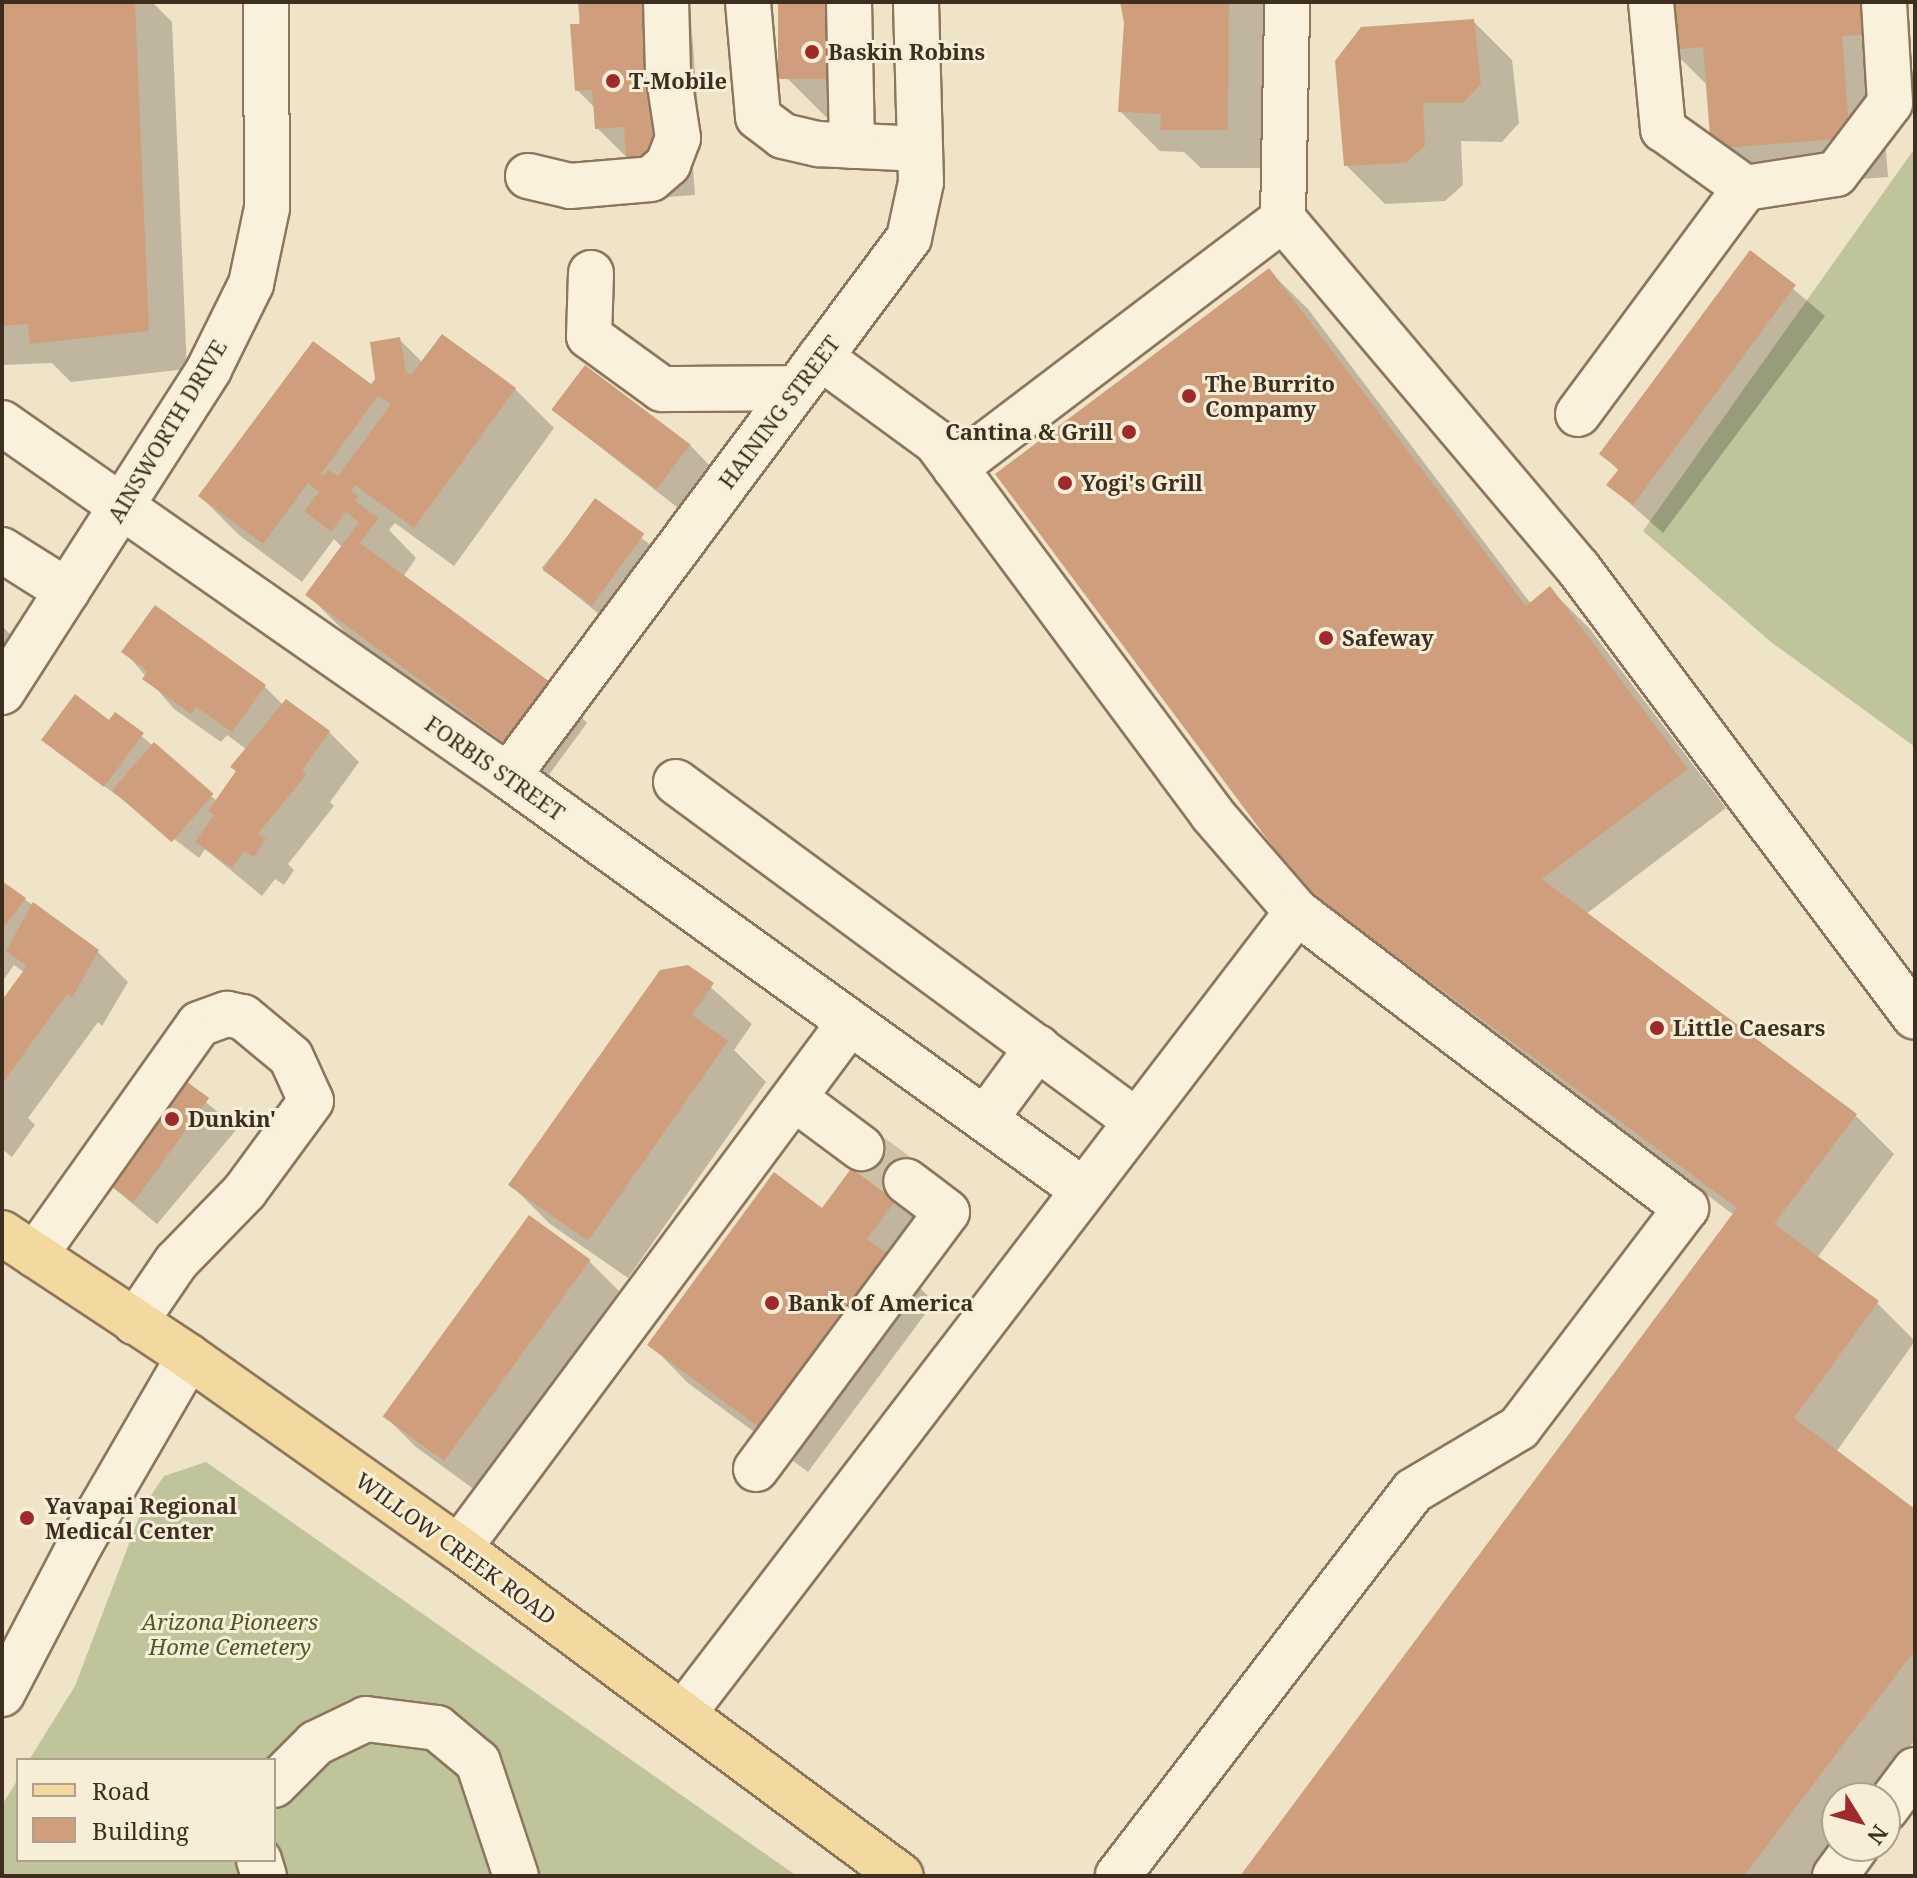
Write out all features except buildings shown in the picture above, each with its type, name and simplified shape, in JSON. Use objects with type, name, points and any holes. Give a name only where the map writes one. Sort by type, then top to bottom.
[{"type":"main road","name":"WILLOW CREEK ROAD","points":[[19,1244],[189,1357],[459,1548],[683,1714],[877,1869]]},
{"type":"street","name":"AINSWORTH DRIVE","points":[[2,692],[209,369],[251,284],[267,208],[266,2]]},
{"type":"street","points":[[528,176],[583,185],[651,179],[668,164],[678,138],[668,72],[666,2]]},
{"type":"street","points":[[748,2],[758,117],[783,136],[852,146],[920,149]]},
{"type":"street","points":[[849,2],[852,146]]},
{"type":"street","name":"HAINING STREET","points":[[508,776],[909,238],[921,182],[916,2]]},
{"type":"street","points":[[1287,2],[1283,219],[1578,568],[1915,1017]]},
{"type":"street","points":[[1651,2],[1663,129],[1745,188],[1836,174],[1890,103],[1884,2]]},
{"type":"street","points":[[1578,414],[1745,188]]},
{"type":"street","points":[[955,468],[1283,219]]},
{"type":"street","points":[[591,273],[589,336],[662,389],[809,372],[936,442],[1212,814],[1297,912],[1686,1208],[1519,1428],[1413,1491],[1118,1876]]},
{"type":"street","name":"FORBIS STREET","points":[[2,423],[508,776],[1083,1190]]},
{"type":"street","points":[[2,550],[67,591]]},
{"type":"street","points":[[676,782],[1136,1121]]},
{"type":"street","points":[[683,1714],[1297,912]]},
{"type":"street","points":[[19,1244],[199,1024],[210,1017],[243,1017],[274,1039],[291,1057],[311,1101],[245,1191],[176,1262],[135,1322]]},
{"type":"street","points":[[459,1548],[850,1022]]},
{"type":"street","points":[[985,1119],[1038,1047]]},
{"type":"street","points":[[794,1098],[861,1148]]},
{"type":"street","points":[[756,1469],[947,1212],[906,1181]]},
{"type":"street","points":[[2,1694],[81,1543],[189,1357]]},
{"type":"street","points":[[276,1783],[316,1743],[366,1719],[437,1728],[478,1762],[516,1876]]},
{"type":"street","points":[[1901,1789],[1915,1770]]},
{"type":"green space","points":[[1915,148],[1915,747],[1771,642],[1643,531]]},
{"type":"green space","name":"Arizona Pioneers Home Cemetery","points":[[206,1462],[797,1876],[2,1876],[2,1805],[16,1782],[16,1862],[276,1862],[276,1758],[30,1758],[75,1686],[143,1507],[164,1476]]},
{"type":"tunnel","points":[[861,1148],[906,1181]]},
{"type":"place","name":"Baskin Robins","points":[[812,52]]},
{"type":"place","name":"T-Mobile","points":[[613,81]]},
{"type":"place","name":"The Burrito Compamy","points":[[1189,396]]},
{"type":"place","name":"Cantina & Grill","points":[[1129,432]]},
{"type":"place","name":"Yogi's Grill","points":[[1065,483]]},
{"type":"place","name":"Safeway","points":[[1326,638]]},
{"type":"place","name":"Little Caesars","points":[[1657,1028]]},
{"type":"place","name":"Dunkin'","points":[[172,1119]]},
{"type":"place","name":"Bank of America","points":[[772,1303]]},
{"type":"place","name":"Yavapai Regional Medical Center","points":[[27,1518]]}]
